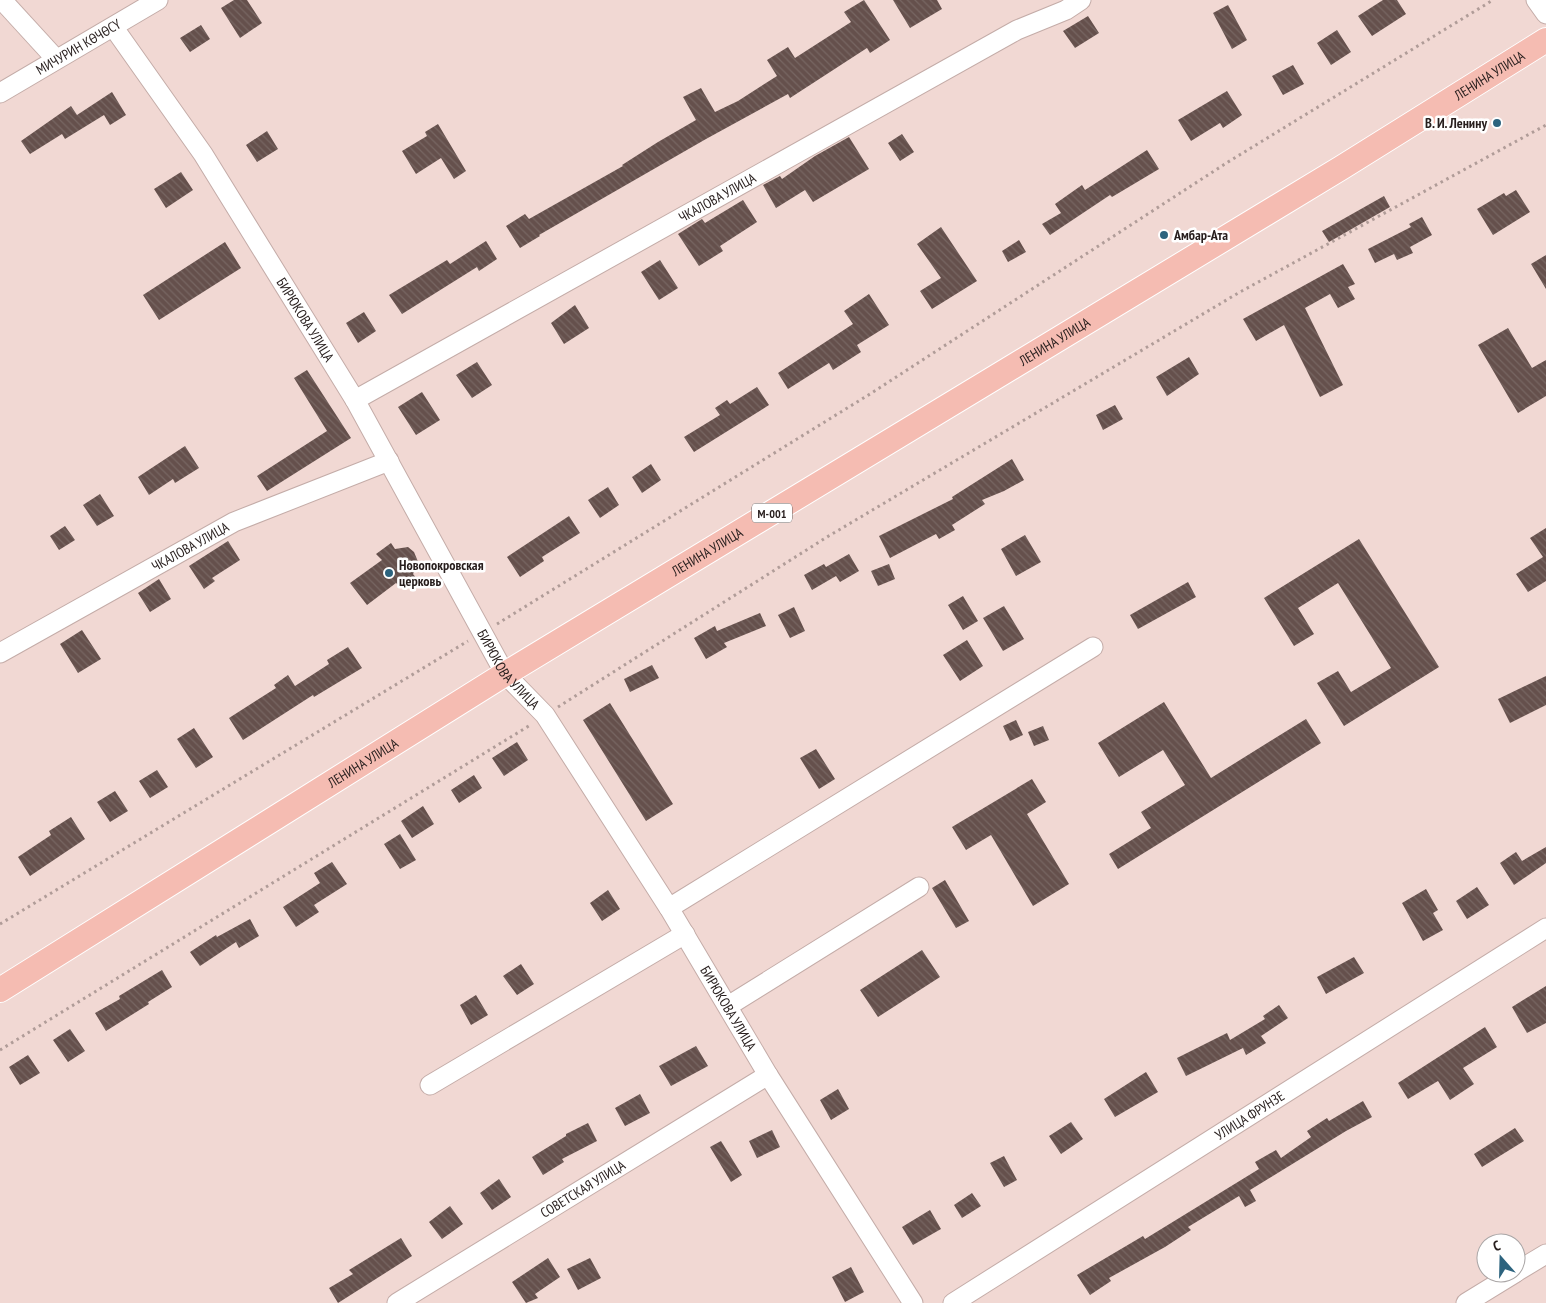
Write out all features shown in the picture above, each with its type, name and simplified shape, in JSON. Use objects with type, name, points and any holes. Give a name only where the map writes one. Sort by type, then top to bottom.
[{"type":"main road","name":"ЛЕНИНА УЛИЦА","points":[[0,990],[506,674],[1341,168],[1546,40]]},
{"type":"street","points":[[2,0],[56,59]]},
{"type":"street","name":"МИЧУРИН КӨЧӨСҮ","points":[[0,94],[56,59],[114,28],[158,0]]},
{"type":"street","name":"ЧКАЛОВА УЛИЦА","points":[[355,400],[1000,40],[1066,10],[1081,0]]},
{"type":"street","points":[[1536,0],[1546,14]]},
{"type":"street","name":"БИРЮКОВА УЛИЦА","points":[[114,28],[203,154],[355,400],[506,674],[545,715],[669,908],[768,1075],[913,1303]]},
{"type":"street","name":"ЧКАЛОВА УЛИЦА","points":[[0,653],[234,522],[389,461]]},
{"type":"street","points":[[669,908],[1093,647]]},
{"type":"street","points":[[728,1006],[919,886]]},
{"type":"street","name":"УЛИЦА ФРУНЗЕ","points":[[953,1303],[1546,928]]},
{"type":"street","points":[[430,1085],[685,934]]},
{"type":"street","name":"СОВЕТСКАЯ УЛИЦА","points":[[397,1303],[768,1075]]},
{"type":"street","points":[[1526,1266],[1546,1254]]},
{"type":"street","points":[[1466,1303],[1499,1283]]},
{"type":"path","points":[[0,924],[483,632],[870,394],[1228,162],[1494,0]]},
{"type":"path","points":[[0,1050],[545,715],[828,538],[1240,292],[1546,125]]},
{"type":"building","points":[[234,0],[247,0],[262,23],[240,38],[221,8]]},
{"type":"building","points":[[864,0],[890,40],[870,53],[867,48],[790,98],[788,94],[706,139],[539,235],[520,248],[506,226],[525,214],[529,219],[623,166],[658,142],[696,120],[683,97],[701,88],[715,112],[738,101],[777,76],[767,60],[788,47],[795,58],[851,22],[844,12]]},
{"type":"building","points":[[893,0],[937,0],[942,9],[910,28]]},
{"type":"building","points":[[1383,0],[1397,0],[1406,14],[1372,36],[1358,16]]},
{"type":"building","points":[[1228,5],[1247,40],[1232,49],[1213,13]]},
{"type":"building","points":[[1088,16],[1099,33],[1075,48],[1063,31]]},
{"type":"building","points":[[201,25],[210,39],[190,52],[180,38]]},
{"type":"building","points":[[1337,30],[1351,52],[1331,65],[1317,43]]},
{"type":"building","points":[[1293,65],[1304,84],[1283,95],[1272,76]]},
{"type":"building","points":[[1227,91],[1242,115],[1223,128],[1220,123],[1191,141],[1178,120]]},
{"type":"building","points":[[112,92],[126,115],[110,125],[104,115],[65,139],[62,134],[30,154],[21,141],[71,106],[77,115]]},
{"type":"building","points":[[438,124],[466,171],[454,179],[441,158],[416,174],[402,151],[427,136],[425,132]]},
{"type":"building","points":[[267,131],[278,149],[257,162],[246,145]]},
{"type":"building","points":[[902,134],[914,152],[900,161],[888,143]]},
{"type":"building","points":[[849,137],[869,169],[813,202],[805,190],[776,208],[763,185],[780,176],[782,179],[815,156]]},
{"type":"building","points":[[1147,150],[1159,169],[1112,197],[1110,195],[1050,235],[1042,224],[1061,213],[1055,204],[1082,185],[1085,190]]},
{"type":"building","points":[[181,172],[193,190],[166,208],[154,189]]},
{"type":"building","points":[[1516,190],[1530,212],[1493,235],[1477,209],[1504,193],[1506,196]]},
{"type":"building","points":[[1384,196],[1390,207],[1329,242],[1322,231]]},
{"type":"building","points":[[743,200],[757,222],[720,246],[723,251],[699,266],[678,234],[702,219],[705,223]]},
{"type":"building","points":[[1422,217],[1432,235],[1410,247],[1413,253],[1397,260],[1394,254],[1375,263],[1368,249],[1411,227],[1409,224]]},
{"type":"building","points":[[941,227],[977,281],[932,309],[920,291],[941,278],[917,244]]},
{"type":"building","points":[[1019,240],[1026,252],[1008,262],[1002,251]]},
{"type":"building","points":[[486,241],[497,259],[479,271],[477,267],[402,314],[389,295],[447,260],[450,264]]},
{"type":"building","points":[[225,242],[241,268],[159,320],[143,295]]},
{"type":"building","points":[[1546,255],[1546,289],[1531,264]]},
{"type":"building","points":[[660,260],[678,288],[659,300],[641,272]]},
{"type":"building","points":[[1343,264],[1355,284],[1348,287],[1355,299],[1338,308],[1330,294],[1305,308],[1343,385],[1320,397],[1284,325],[1256,341],[1243,319]]},
{"type":"building","points":[[869,294],[889,325],[857,345],[861,352],[833,370],[829,363],[788,389],[778,373],[853,324],[844,311]]},
{"type":"building","points":[[575,305],[589,328],[564,344],[551,323]]},
{"type":"building","points":[[364,312],[376,331],[358,343],[346,323]]},
{"type":"building","points":[[1508,328],[1532,368],[1546,360],[1546,396],[1518,413],[1478,345]]},
{"type":"building","points":[[1189,357],[1199,374],[1167,396],[1156,377]]},
{"type":"building","points":[[477,362],[492,385],[472,398],[456,375]]},
{"type":"building","points":[[307,370],[351,438],[267,491],[257,476],[327,431],[294,378]]},
{"type":"building","points":[[757,387],[769,405],[694,452],[684,437],[720,415],[715,408],[727,400],[730,404]]},
{"type":"building","points":[[422,392],[440,420],[416,435],[398,407]]},
{"type":"building","points":[[1115,405],[1123,419],[1103,430],[1096,415]]},
{"type":"building","points":[[185,446],[199,468],[175,483],[173,479],[149,495],[138,477]]},
{"type":"building","points":[[1012,459],[1024,480],[982,500],[985,504],[952,525],[955,530],[939,539],[936,534],[890,558],[879,536],[953,499],[952,497]]},
{"type":"building","points":[[651,464],[661,480],[642,493],[632,477]]},
{"type":"building","points":[[608,487],[619,505],[600,518],[588,500]]},
{"type":"building","points":[[100,494],[114,516],[97,526],[83,505]]},
{"type":"building","points":[[569,516],[580,533],[542,557],[544,561],[520,577],[507,557]]},
{"type":"building","points":[[65,526],[75,540],[59,550],[50,536]]},
{"type":"building","points":[[1546,528],[1546,581],[1528,592],[1516,574],[1543,557],[1530,538]]},
{"type":"building","points":[[1025,535],[1041,562],[1016,576],[1001,549]]},
{"type":"building","points":[[1359,539],[1439,667],[1344,726],[1317,683],[1338,671],[1351,692],[1391,668],[1338,583],[1298,608],[1314,634],[1294,646],[1264,598]]},
{"type":"building","points":[[228,541],[240,560],[212,578],[215,581],[204,589],[189,566]]},
{"type":"building","name":"Новопокровская церковь","points":[[391,543],[395,549],[408,547],[414,552],[419,564],[413,574],[417,579],[403,589],[396,583],[367,605],[350,583],[382,560],[376,554]]},
{"type":"building","points":[[849,554],[859,571],[840,582],[836,576],[812,590],[804,575],[824,564],[826,567]]},
{"type":"building","points":[[889,564],[895,579],[878,586],[871,571]]},
{"type":"building","points":[[159,579],[171,599],[150,612],[138,593]]},
{"type":"building","points":[[1188,582],[1196,597],[1138,629],[1130,615]]},
{"type":"building","points":[[963,596],[978,621],[963,630],[948,605]]},
{"type":"building","points":[[1004,606],[1024,639],[1003,651],[983,618]]},
{"type":"building","points":[[794,607],[805,631],[790,638],[778,615]]},
{"type":"building","points":[[760,613],[766,626],[724,643],[727,647],[706,659],[694,638],[715,626],[717,631]]},
{"type":"building","points":[[82,630],[101,659],[78,673],[60,644]]},
{"type":"building","points":[[967,640],[983,666],[960,681],[943,655]]},
{"type":"building","points":[[348,647],[362,668],[314,697],[313,695],[243,740],[229,718],[276,688],[274,685],[288,675],[295,686],[329,664],[327,660]]},
{"type":"building","points":[[652,665],[659,678],[630,692],[624,679]]},
{"type":"building","points":[[1546,676],[1546,705],[1510,723],[1498,699]]},
{"type":"building","points":[[1164,702],[1211,778],[1306,719],[1321,743],[1118,869],[1109,854],[1151,828],[1141,812],[1185,785],[1163,750],[1119,777],[1098,743]]},
{"type":"building","points":[[610,703],[673,804],[646,821],[583,720]]},
{"type":"building","points":[[1016,720],[1023,735],[1010,741],[1003,726]]},
{"type":"building","points":[[1043,726],[1049,740],[1034,746],[1028,732]]},
{"type":"building","points":[[194,728],[213,757],[196,768],[177,739]]},
{"type":"building","points":[[517,742],[528,760],[504,776],[492,758]]},
{"type":"building","points":[[816,749],[835,779],[819,789],[800,758]]},
{"type":"building","points":[[157,770],[168,787],[150,798],[139,781]]},
{"type":"building","points":[[474,775],[482,788],[459,803],[451,790]]},
{"type":"building","points":[[1032,779],[1046,802],[1027,814],[1069,884],[1033,906],[991,835],[966,850],[952,827]]},
{"type":"building","points":[[115,791],[128,811],[110,822],[97,802]]},
{"type":"building","points":[[423,806],[434,824],[412,838],[401,821]]},
{"type":"building","points":[[71,817],[85,839],[30,876],[18,857],[51,835],[49,831]]},
{"type":"building","points":[[400,834],[416,860],[400,869],[384,844]]},
{"type":"building","points":[[1546,847],[1546,863],[1514,885],[1500,863],[1516,852],[1522,861]]},
{"type":"building","points":[[332,862],[347,884],[314,905],[319,912],[296,927],[283,907],[320,883],[314,873]]},
{"type":"building","points":[[945,880],[969,921],[956,928],[932,888]]},
{"type":"building","points":[[1477,887],[1489,905],[1467,919],[1456,901]]},
{"type":"building","points":[[1426,889],[1438,910],[1433,913],[1443,930],[1423,941],[1402,903]]},
{"type":"building","points":[[608,890],[620,909],[602,921],[590,903]]},
{"type":"building","points":[[250,919],[259,936],[239,948],[236,942],[200,966],[190,952],[216,935],[217,937]]},
{"type":"building","points":[[922,950],[940,977],[878,1017],[860,990]]},
{"type":"building","points":[[1354,957],[1364,973],[1326,994],[1317,977]]},
{"type":"building","points":[[521,964],[534,984],[517,995],[503,976]]},
{"type":"building","points":[[162,970],[172,987],[106,1031],[95,1013],[120,999],[119,996]]},
{"type":"building","points":[[1546,986],[1546,1023],[1527,1033],[1512,1007]]},
{"type":"building","points":[[476,995],[488,1015],[471,1025],[460,1005]]},
{"type":"building","points":[[1279,1005],[1288,1018],[1261,1036],[1266,1043],[1246,1055],[1243,1048],[1186,1076],[1177,1058],[1227,1033],[1230,1040],[1265,1019],[1263,1016]]},
{"type":"building","points":[[1485,1027],[1497,1047],[1463,1068],[1474,1084],[1450,1100],[1438,1081],[1408,1099],[1398,1083]]},
{"type":"building","points":[[70,1029],[85,1051],[68,1062],[53,1040]]},
{"type":"building","points":[[696,1046],[708,1066],[671,1086],[659,1066]]},
{"type":"building","points":[[28,1055],[40,1073],[20,1085],[9,1067]]},
{"type":"building","points":[[1146,1072],[1158,1092],[1115,1117],[1104,1099]]},
{"type":"building","points":[[838,1089],[849,1109],[831,1120],[820,1100]]},
{"type":"building","points":[[640,1094],[650,1113],[625,1126],[615,1108]]},
{"type":"building","points":[[1363,1101],[1372,1117],[1250,1190],[1256,1201],[1245,1207],[1239,1196],[1188,1227],[1191,1230],[1165,1247],[1109,1278],[1111,1281],[1090,1295],[1077,1275],[1143,1236],[1145,1239],[1259,1169],[1255,1162],[1276,1150],[1281,1158],[1311,1137],[1307,1131],[1327,1118],[1329,1121]]},
{"type":"building","points":[[1071,1122],[1083,1139],[1061,1154],[1049,1136]]},
{"type":"building","points":[[588,1123],[597,1141],[562,1159],[564,1162],[543,1175],[532,1157],[566,1136],[566,1134]]},
{"type":"building","points":[[1515,1128],[1524,1141],[1482,1167],[1474,1154]]},
{"type":"building","points":[[772,1130],[780,1147],[757,1158],[749,1141]]},
{"type":"building","points":[[721,1141],[742,1175],[731,1182],[710,1147]]},
{"type":"building","points":[[1004,1156],[1017,1180],[1004,1187],[990,1163]]},
{"type":"building","points":[[499,1179],[511,1197],[492,1210],[480,1193]]},
{"type":"building","points":[[972,1193],[981,1206],[962,1218],[954,1205]]},
{"type":"building","points":[[450,1206],[463,1224],[442,1239],[429,1222]]},
{"type":"building","points":[[930,1210],[941,1229],[913,1245],[902,1227]]},
{"type":"building","points":[[401,1238],[412,1256],[338,1303],[329,1288],[353,1274],[349,1270]]},
{"type":"building","points":[[548,1258],[560,1277],[535,1294],[538,1298],[526,1303],[512,1282]]},
{"type":"building","points":[[590,1258],[601,1278],[578,1290],[567,1269]]},
{"type":"building","points":[[851,1267],[864,1292],[845,1302],[832,1277]]},
{"type":"place","name":"В. И. Ленину","points":[[1497,123]]},
{"type":"place","name":"Амбар-Ата","points":[[1164,235]]},
{"type":"place","name":"Новопокровская церковь","points":[[389,573]]}]
